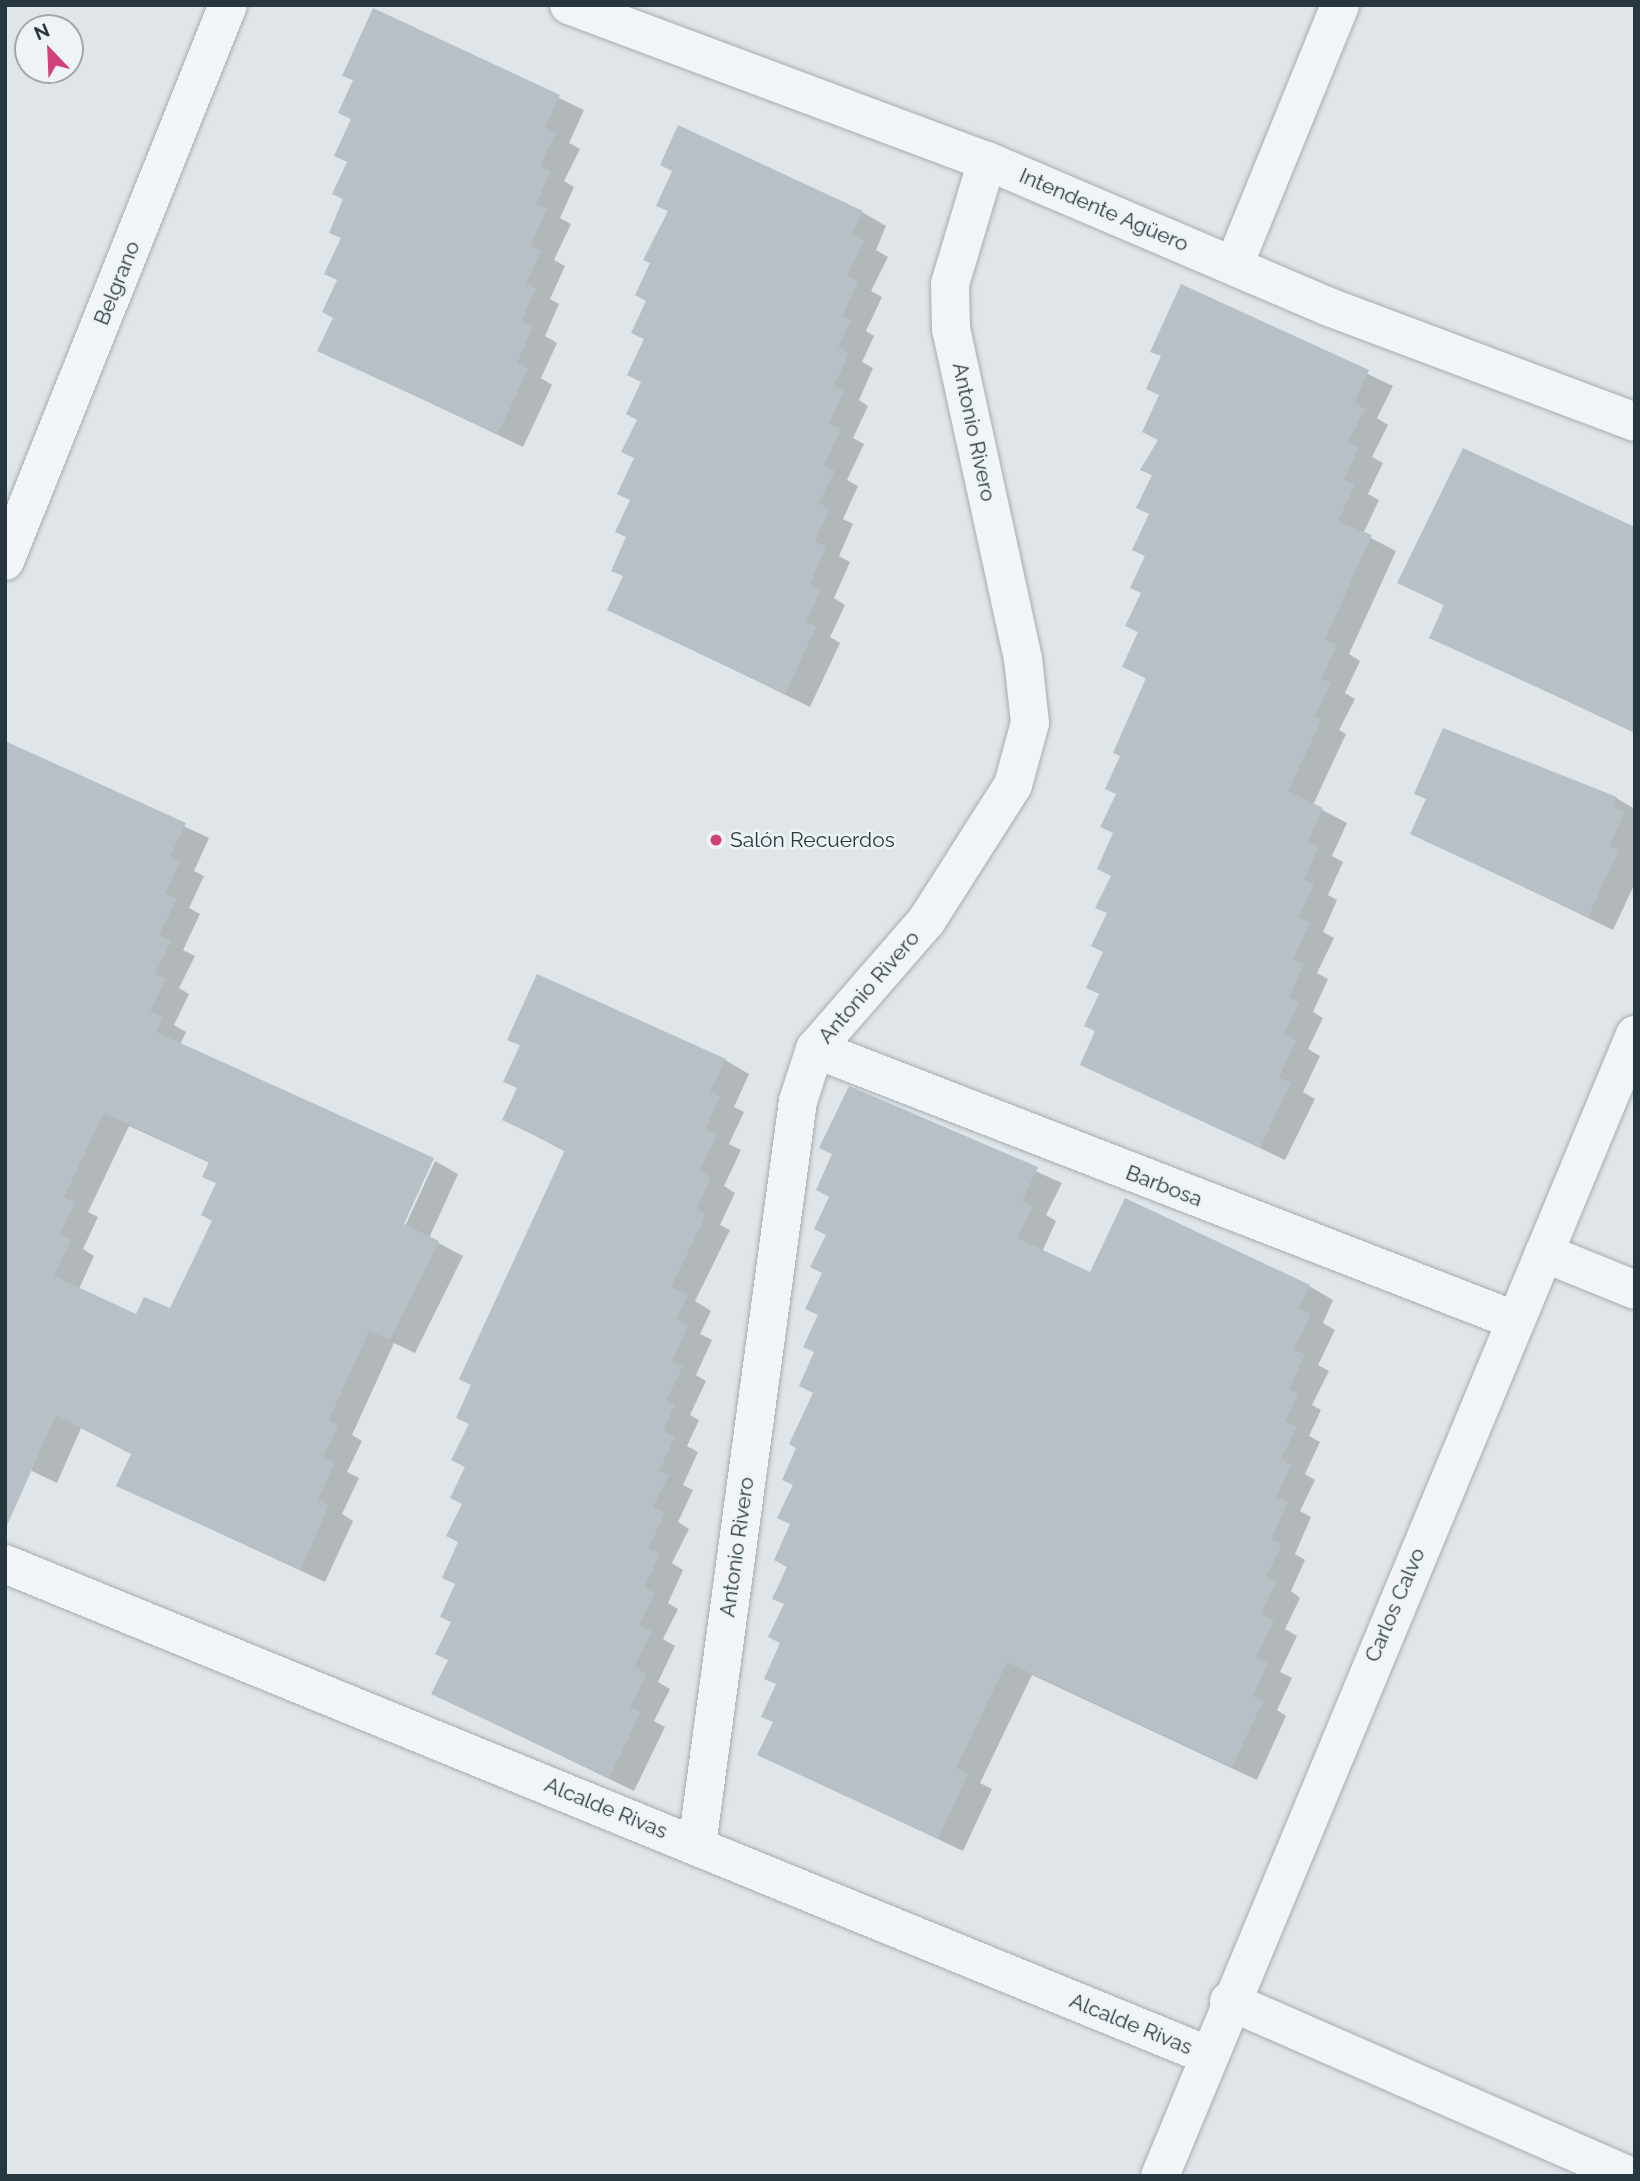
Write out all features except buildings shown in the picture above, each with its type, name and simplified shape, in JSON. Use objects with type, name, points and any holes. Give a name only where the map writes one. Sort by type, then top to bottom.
[{"type":"street","name":"Belgrano","points":[[5,561],[228,5]]},
{"type":"street","name":"Intendente Agüero","points":[[569,5],[987,161],[1329,307],[1635,422]]},
{"type":"street","points":[[1234,265],[1340,5]]},
{"type":"street","name":"Antonio Rivero","points":[[697,1845],[797,1101],[815,1049],[928,920],[1013,785],[1030,723],[1023,659],[951,330],[950,284],[987,161]]},
{"type":"street","name":"Carlos Calvo","points":[[1160,2176],[1229,2001],[1635,1035]]},
{"type":"street","name":"Barbosa","points":[[815,1049],[1514,1320]]},
{"type":"street","points":[[1544,1253],[1635,1290]]},
{"type":"street","name":"Alcalde Rivas","points":[[5,1564],[1207,2055]]},
{"type":"street","points":[[1229,2001],[1630,2176]]},
{"type":"place","name":"Salón Recuerdos","points":[[716,840]]}]
